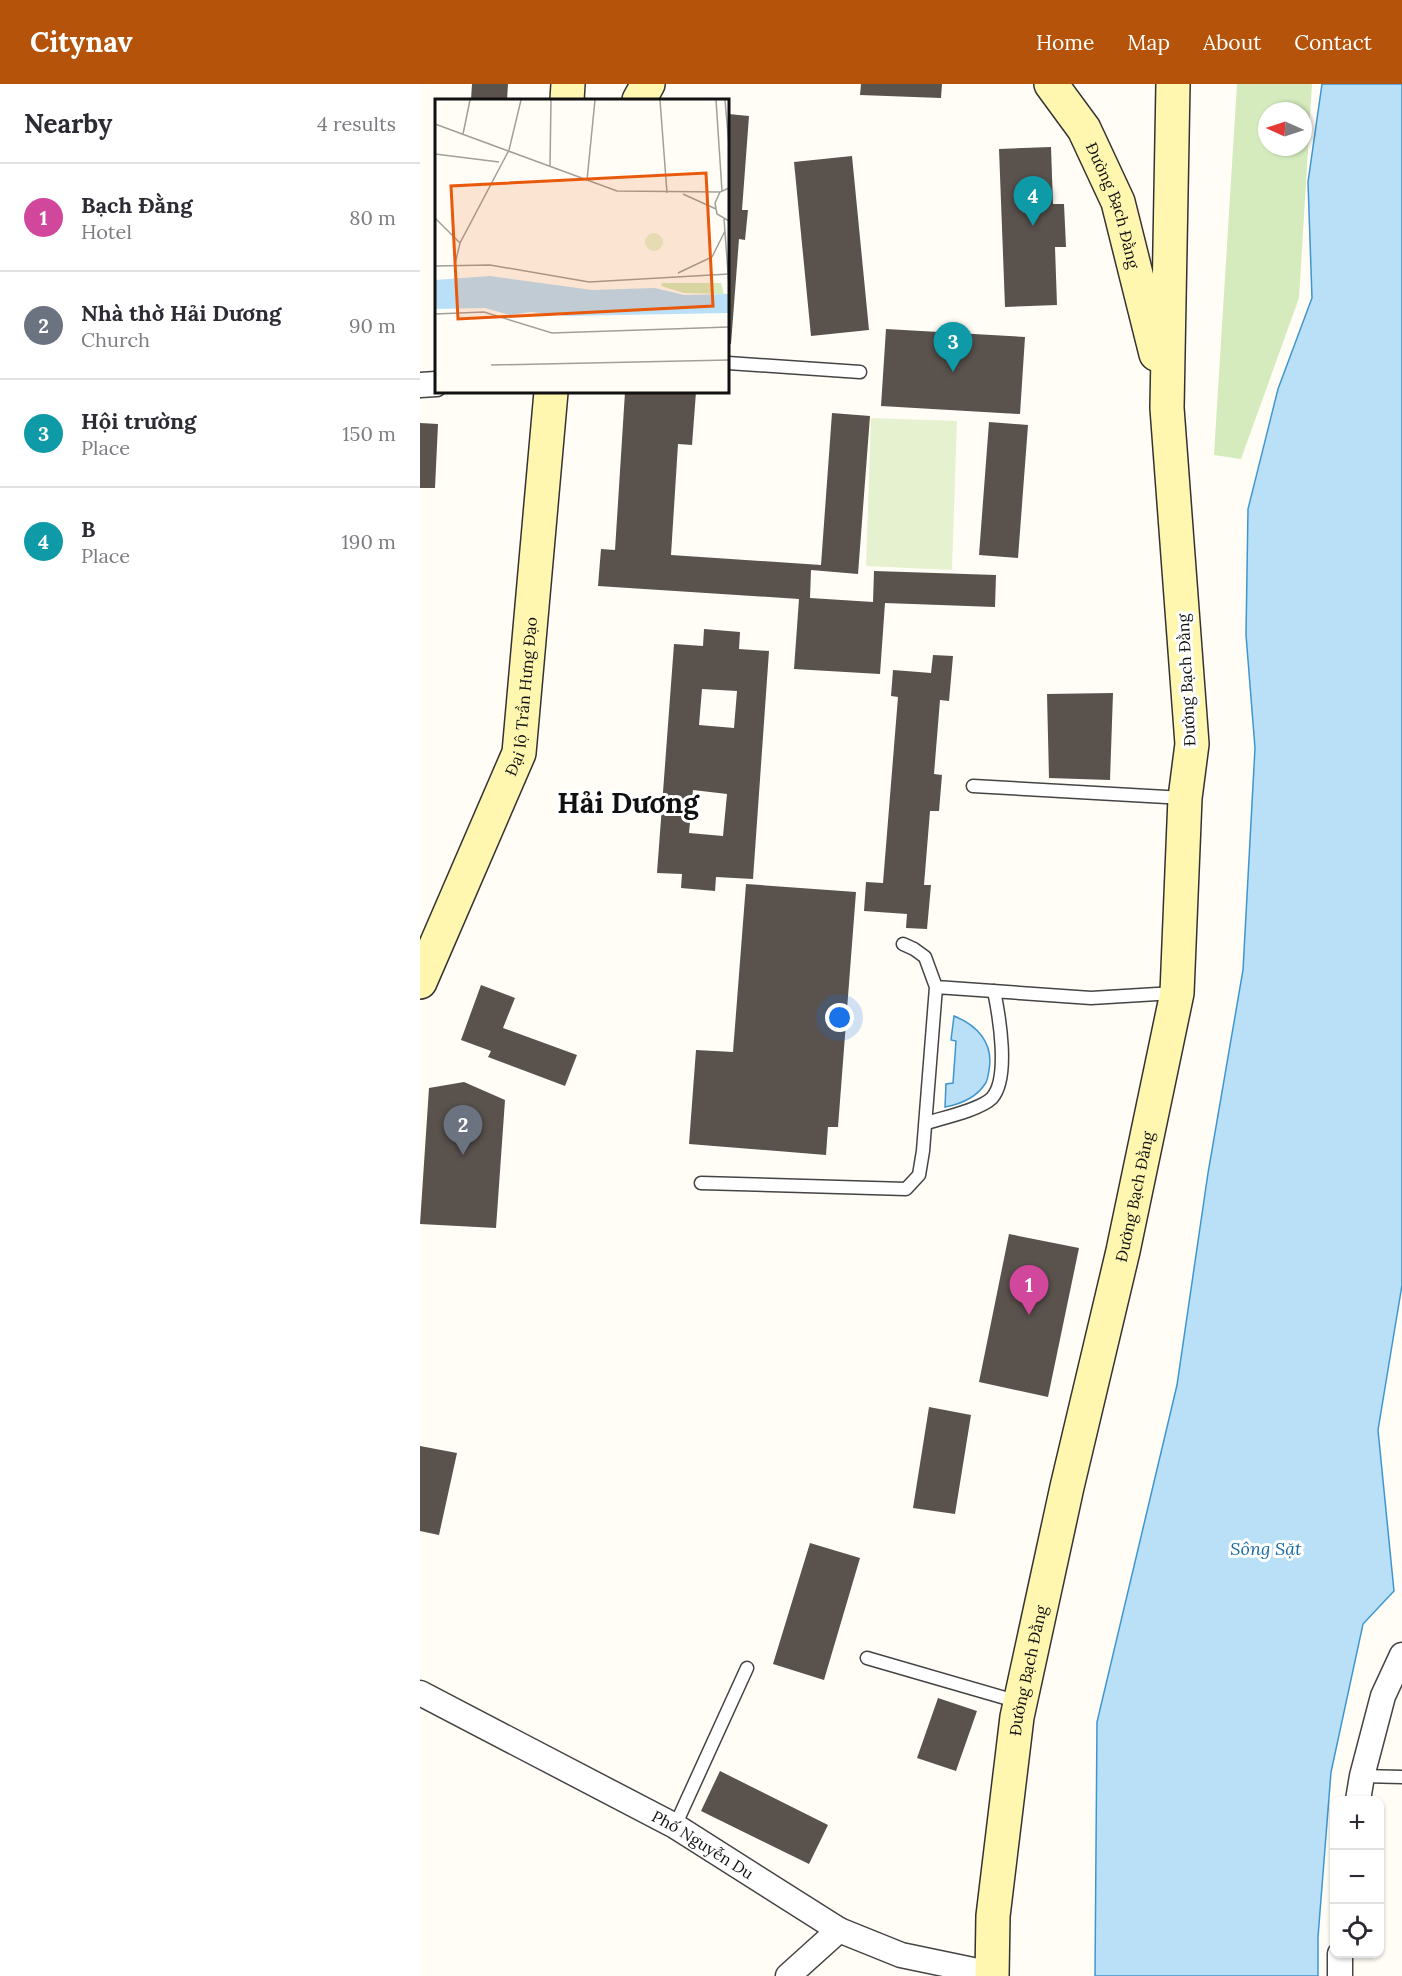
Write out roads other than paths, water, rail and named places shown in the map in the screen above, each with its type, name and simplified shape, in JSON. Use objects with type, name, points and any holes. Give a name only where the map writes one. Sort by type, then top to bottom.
[{"type":"main road","points":[[567,99],[568,84]]},
{"type":"main road","points":[[640,99],[648,84]]},
{"type":"main road","name":"Đường Bạch Đằng","points":[[1052,84],[1084,129],[1118,202],[1149,320],[1167,408]]},
{"type":"main road","name":"Đường Bạch Đằng","points":[[992,1975],[993,1917],[1020,1702],[1067,1487],[1123,1251],[1177,993],[1185,798],[1192,744],[1167,408],[1173,84]]},
{"type":"main road","name":"Đại lộ Trần Hưng Đạo","points":[[422,973],[519,753],[551,393]]},
{"type":"street","points":[[420,385],[435,384]]},
{"type":"street","points":[[1359,1796],[1383,1696],[1402,1655]]},
{"type":"street","name":"Phố Nguyễn Du","points":[[420,1693],[675,1826],[839,1930],[901,1955],[992,1975]]},
{"type":"street","points":[[788,1976],[839,1930]]},
{"type":"street","points":[[1340,1958],[1340,1976]]},
{"type":"lane","points":[[729,363],[860,372]]},
{"type":"lane","points":[[973,786],[1185,798]]},
{"type":"lane","points":[[701,1183],[906,1189],[919,1175],[926,1123],[936,987],[925,957],[903,944]]},
{"type":"lane","points":[[936,987],[1091,998],[1177,993]]},
{"type":"lane","points":[[926,1123],[972,1108],[992,1097],[999,1081],[1002,1061],[1000,1020],[994,991]]},
{"type":"lane","points":[[867,1658],[1020,1702]]},
{"type":"lane","points":[[675,1826],[747,1668]]},
{"type":"lane","points":[[1362,1776],[1402,1777]]},
{"type":"water","name":"Sông Sặt","points":[[1322,84],[1402,84],[1402,1285],[1378,1430],[1394,1591],[1363,1624],[1331,1772],[1318,1937],[1318,1976],[1095,1976],[1097,1722],[1177,1385],[1208,1173],[1243,970],[1255,748],[1246,635],[1248,509],[1278,389],[1312,298],[1308,182]]},
{"type":"water","points":[[954,1016],[970,1024],[982,1036],[989,1051],[990,1060],[988,1077],[981,1089],[973,1097],[945,1107],[946,1084],[953,1083],[956,1041],[951,1040]]},
{"type":"place","name":"B","points":[[1033,226]]},
{"type":"place","name":"Hội trường","points":[[953,372]]},
{"type":"place","name":"Nhà thờ Hải Dương","points":[[463,1155]]},
{"type":"place","name":"Bạch Đằng","points":[[1029,1315]]},
{"type":"district","name":"Hải Dương","points":[[628,803]]}]
